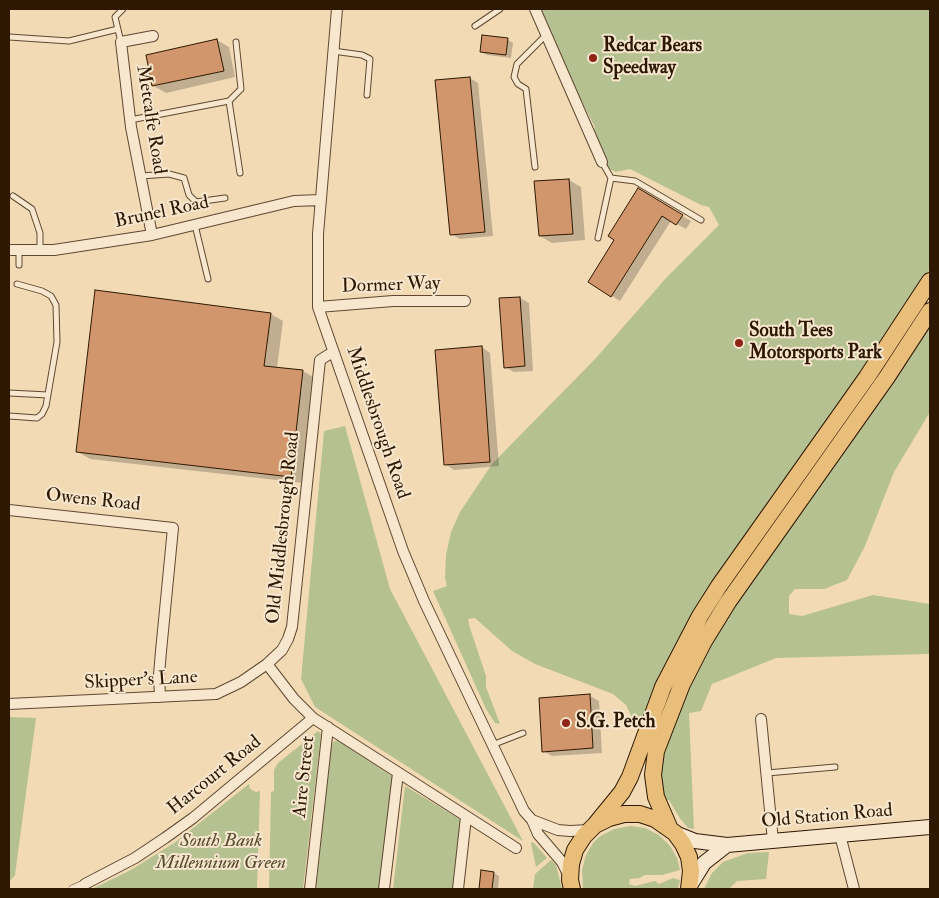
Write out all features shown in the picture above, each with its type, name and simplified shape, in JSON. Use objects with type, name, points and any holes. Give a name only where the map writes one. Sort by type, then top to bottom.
[{"type":"highway","points":[[571,884],[571,864],[575,850],[584,836],[622,792],[630,777],[662,688],[700,616],[719,586],[867,377],[930,281]]},
{"type":"highway","points":[[689,887],[691,872],[689,857],[683,844],[672,830],[656,796],[653,775],[656,751],[682,684],[704,641],[728,602],[887,377],[930,311]]},
{"type":"highway","points":[[592,828],[609,818],[624,814],[640,814],[655,819],[672,830]]},
{"type":"main road","name":"Old Station Road","points":[[672,830],[695,841],[727,845],[930,827]]},
{"type":"main road","points":[[689,887],[704,863],[727,845]]},
{"type":"street","name":"Middlesbrough Road","points":[[337,9],[318,234],[318,307],[403,551],[424,601],[524,811],[532,820],[538,834],[562,862],[571,884]]},
{"type":"street","points":[[535,9],[602,162]]},
{"type":"street","name":"Metcalfe Road","points":[[152,234],[130,120],[121,42],[153,36]]},
{"type":"street","name":"Brunel Road","points":[[14,250],[54,250],[152,234],[294,201],[321,200]]},
{"type":"street","name":"Dormer Way","points":[[318,307],[393,301],[465,301]]},
{"type":"street","name":"Old Middlesbrough Road","points":[[267,664],[282,650],[292,627],[320,360],[333,352]]},
{"type":"street","name":"Owens Road","points":[[9,510],[174,528],[159,675],[160,697]]},
{"type":"street","points":[[267,664],[294,699],[312,718],[516,848]]},
{"type":"street","name":"Skipper's Lane","points":[[9,704],[216,694],[241,682],[267,664]]},
{"type":"street","name":"Harcourt Road","points":[[84,884],[135,858],[179,828],[312,718]]},
{"type":"street","points":[[761,719],[773,841]]},
{"type":"street","name":"Aire Street","points":[[310,889],[328,727]]},
{"type":"street","points":[[384,889],[398,773]]},
{"type":"street","points":[[458,889],[466,817]]},
{"type":"street","points":[[532,820],[558,830],[592,828]]},
{"type":"street","points":[[840,835],[854,889]]},
{"type":"street","points":[[73,889],[84,884]]},
{"type":"lane","points":[[121,42],[115,17],[123,9]]},
{"type":"lane","points":[[475,26],[500,9]]},
{"type":"lane","points":[[9,37],[68,41],[118,29]]},
{"type":"lane","points":[[535,167],[526,89],[518,84],[514,77],[517,64],[546,34]]},
{"type":"lane","points":[[130,120],[229,101],[241,89],[236,42]]},
{"type":"lane","points":[[334,51],[362,55],[370,60],[366,96]]},
{"type":"lane","points":[[229,101],[240,173]]},
{"type":"lane","points":[[598,238],[611,178],[602,162]]},
{"type":"lane","points":[[140,176],[168,174],[184,178],[188,195],[196,202],[225,198]]},
{"type":"lane","points":[[611,178],[635,182],[701,220]]},
{"type":"lane","points":[[13,196],[32,209],[40,233],[40,250]]},
{"type":"lane","points":[[195,224],[208,279]]},
{"type":"lane","points":[[14,250],[19,265]]},
{"type":"lane","points":[[9,416],[37,418],[42,414],[48,395],[57,342],[56,305],[50,296],[42,290],[17,284]]},
{"type":"lane","points":[[9,393],[48,395]]},
{"type":"lane","points":[[492,745],[523,733]]},
{"type":"lane","points":[[766,773],[835,768]]},
{"type":"green space","name":"South Tees Motorsports Park","points":[[534,9],[930,9],[930,269],[642,722],[633,720],[626,705],[613,694],[535,664],[512,651],[475,618],[468,619],[486,676],[486,687],[500,724],[495,723],[486,709],[433,591],[447,586],[445,578],[446,555],[451,532],[460,512],[492,464],[596,358],[667,277],[719,225],[709,207],[701,205],[630,169],[616,172],[609,169],[594,130],[595,127]]},
{"type":"green space","points":[[930,324],[930,412],[894,472],[865,546],[847,580],[824,589],[795,589],[789,596],[789,614],[802,616],[873,595],[930,604],[930,654],[776,658],[712,684],[701,711],[689,713],[694,829],[688,828],[669,800],[665,800],[660,775],[663,749],[680,706],[704,655],[730,612]]},
{"type":"green space","points":[[345,426],[390,589],[523,841],[315,707],[301,679],[324,431]]},
{"type":"green space","points":[[9,717],[36,718],[15,875],[9,882]]},
{"type":"green space","points":[[318,731],[321,734],[303,889],[269,889],[271,792],[274,791],[274,770],[278,763]]},
{"type":"green space","points":[[338,740],[395,778],[382,889],[316,889],[331,748],[333,742]]},
{"type":"green space","name":"South Bank Millennium Green","points":[[249,784],[250,789],[256,792],[260,791],[257,889],[92,889],[131,870],[174,843]]},
{"type":"green space","points":[[405,786],[463,821],[455,889],[393,889]]},
{"type":"green space","points":[[631,826],[645,828],[659,835],[670,846],[677,858],[680,870],[662,875],[645,875],[640,878],[630,879],[629,884],[635,886],[655,881],[659,884],[673,878],[680,880],[678,889],[583,889],[582,870],[586,855],[593,843],[599,837],[614,829]]},
{"type":"green space","points":[[533,842],[547,858],[536,867],[531,843]]},
{"type":"green space","points":[[769,852],[766,879],[737,881],[729,889],[704,889],[712,873],[723,862],[748,853]]},
{"type":"green space","points":[[551,860],[556,865],[562,889],[533,889],[535,874]]},
{"type":"building","points":[[482,35],[508,38],[506,55],[480,52]]},
{"type":"building","points":[[217,39],[224,71],[152,86],[146,55]]},
{"type":"building","points":[[470,77],[485,232],[450,235],[435,80]]},
{"type":"building","points":[[569,179],[573,234],[539,236],[534,181]]},
{"type":"building","points":[[638,188],[683,215],[676,225],[662,216],[611,297],[588,282],[614,240],[608,236]]},
{"type":"building","points":[[95,290],[271,313],[264,366],[303,370],[291,477],[76,452]]},
{"type":"building","points":[[520,297],[525,366],[504,368],[499,298]]},
{"type":"building","points":[[482,346],[490,462],[444,465],[435,350]]},
{"type":"building","name":"S.G. Petch","points":[[590,694],[593,748],[542,752],[539,698]]},
{"type":"building","points":[[481,870],[494,872],[492,889],[479,889]]},
{"type":"place","name":"Redcar Bears Speedway","points":[[593,58]]},
{"type":"place","name":"South Tees Motorsports Park","points":[[739,343]]},
{"type":"place","name":"S.G. Petch","points":[[566,723]]}]
